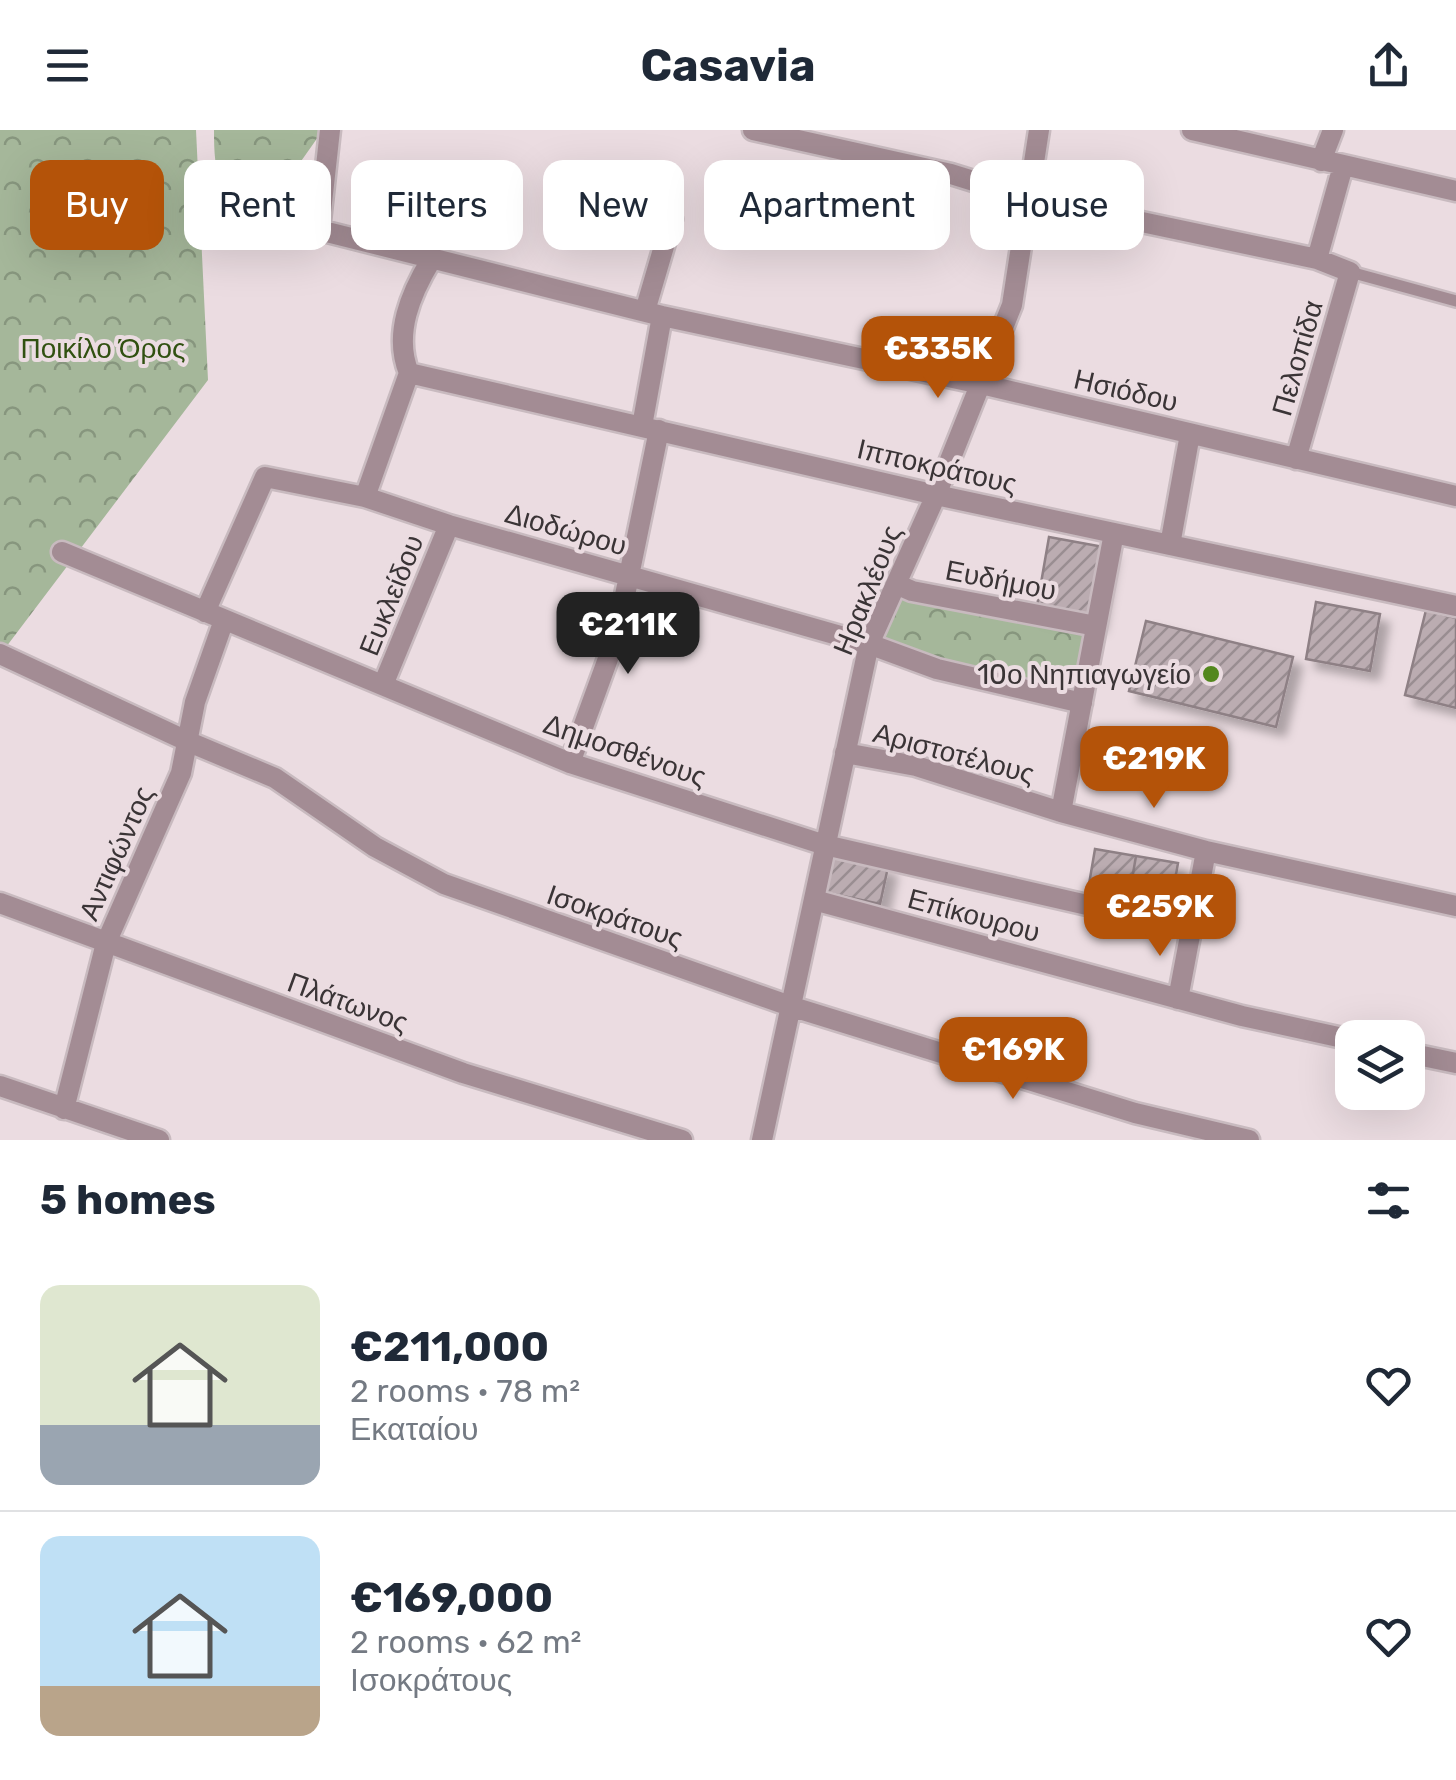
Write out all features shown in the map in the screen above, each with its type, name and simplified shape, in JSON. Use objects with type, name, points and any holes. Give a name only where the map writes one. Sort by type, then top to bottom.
[{"type":"street","name":"Ησιόδου","points":[[330,130],[319,230],[653,313],[981,384],[1456,496]]},
{"type":"street","points":[[753,130],[970,180]]},
{"type":"street","name":"Ηρακλέους","points":[[1034,160],[1039,130]]},
{"type":"street","points":[[1192,130],[1456,192]]},
{"type":"street","points":[[1321,161],[1333,130]]},
{"type":"street","name":"Πελοπίδα","points":[[1317,259],[1343,166]]},
{"type":"street","points":[[1144,222],[1317,259],[1350,272]]},
{"type":"street","points":[[570,764],[617,634],[650,428],[653,313],[666,250]]},
{"type":"street","name":"Ηρακλέους","points":[[762,1140],[869,644],[936,495],[1012,305],[1020,250]]},
{"type":"street","points":[[365,497],[408,372],[402,357],[413,290],[431,260]]},
{"type":"street","name":"Πελοπίδα","points":[[1296,459],[1350,272]]},
{"type":"street","name":"Ιπποκράτους","points":[[408,372],[936,495],[1456,606]]},
{"type":"street","points":[[1170,545],[1190,434]]},
{"type":"street","name":"Διοδώρου","points":[[265,476],[365,497],[449,525],[869,644],[937,669],[1082,702]]},
{"type":"street","name":"Αντιφώντος","points":[[64,1109],[106,943],[181,773],[214,616],[265,476]]},
{"type":"street","name":"Ευκλείδου","points":[[384,686],[449,525]]},
{"type":"street","points":[[1061,812],[1114,533]]},
{"type":"street","name":"Δημοσθένους","points":[[62,552],[570,764],[824,845],[1192,930]]},
{"type":"street","name":"Ευδήμου","points":[[896,584],[1096,626]]},
{"type":"street","name":"Ισοκράτους","points":[[0,654],[275,778],[375,847],[444,884],[793,1007],[1135,1113],[1249,1140]]},
{"type":"street","name":"Αριστοτέλους","points":[[845,752],[916,766],[1061,812],[1206,851],[1456,906]]},
{"type":"street","points":[[1178,998],[1206,851]]},
{"type":"street","name":"Επίκουρου","points":[[814,900],[1335,1036]]},
{"type":"street","name":"Πλάτωνος","points":[[0,902],[463,1072],[682,1140]]},
{"type":"street","points":[[1425,1056],[1456,1063]]},
{"type":"street","points":[[0,1086],[160,1140]]},
{"type":"lane","points":[[1350,272],[1456,301]]},
{"type":"green space","name":"Ποικίλο Όρος","points":[[0,130],[196,130],[197,160],[184,160],[184,250],[202,250],[208,380],[0,655]]},
{"type":"green space","points":[[214,130],[323,130],[302,160],[216,160]]},
{"type":"green space","points":[[896,584],[1096,626],[1082,703],[869,644]]},
{"type":"building","points":[[1049,537],[1109,548],[1096,623],[1036,612]]},
{"type":"building","points":[[1316,602],[1380,614],[1370,671],[1306,659]]},
{"type":"building","points":[[1426,610],[1456,618],[1456,708],[1405,695]]},
{"type":"building","name":"10ο Νηπιαγωγείο","points":[[1146,621],[1293,657],[1276,727],[1129,691]]},
{"type":"building","points":[[1095,849],[1136,856],[1129,897],[1088,890]]},
{"type":"building","points":[[832,855],[888,867],[880,904],[824,892]]},
{"type":"building","points":[[1136,856],[1178,863],[1171,904],[1129,897]]},
{"type":"place","name":"10ο Νηπιαγωγείο","points":[[1211,674]]}]
